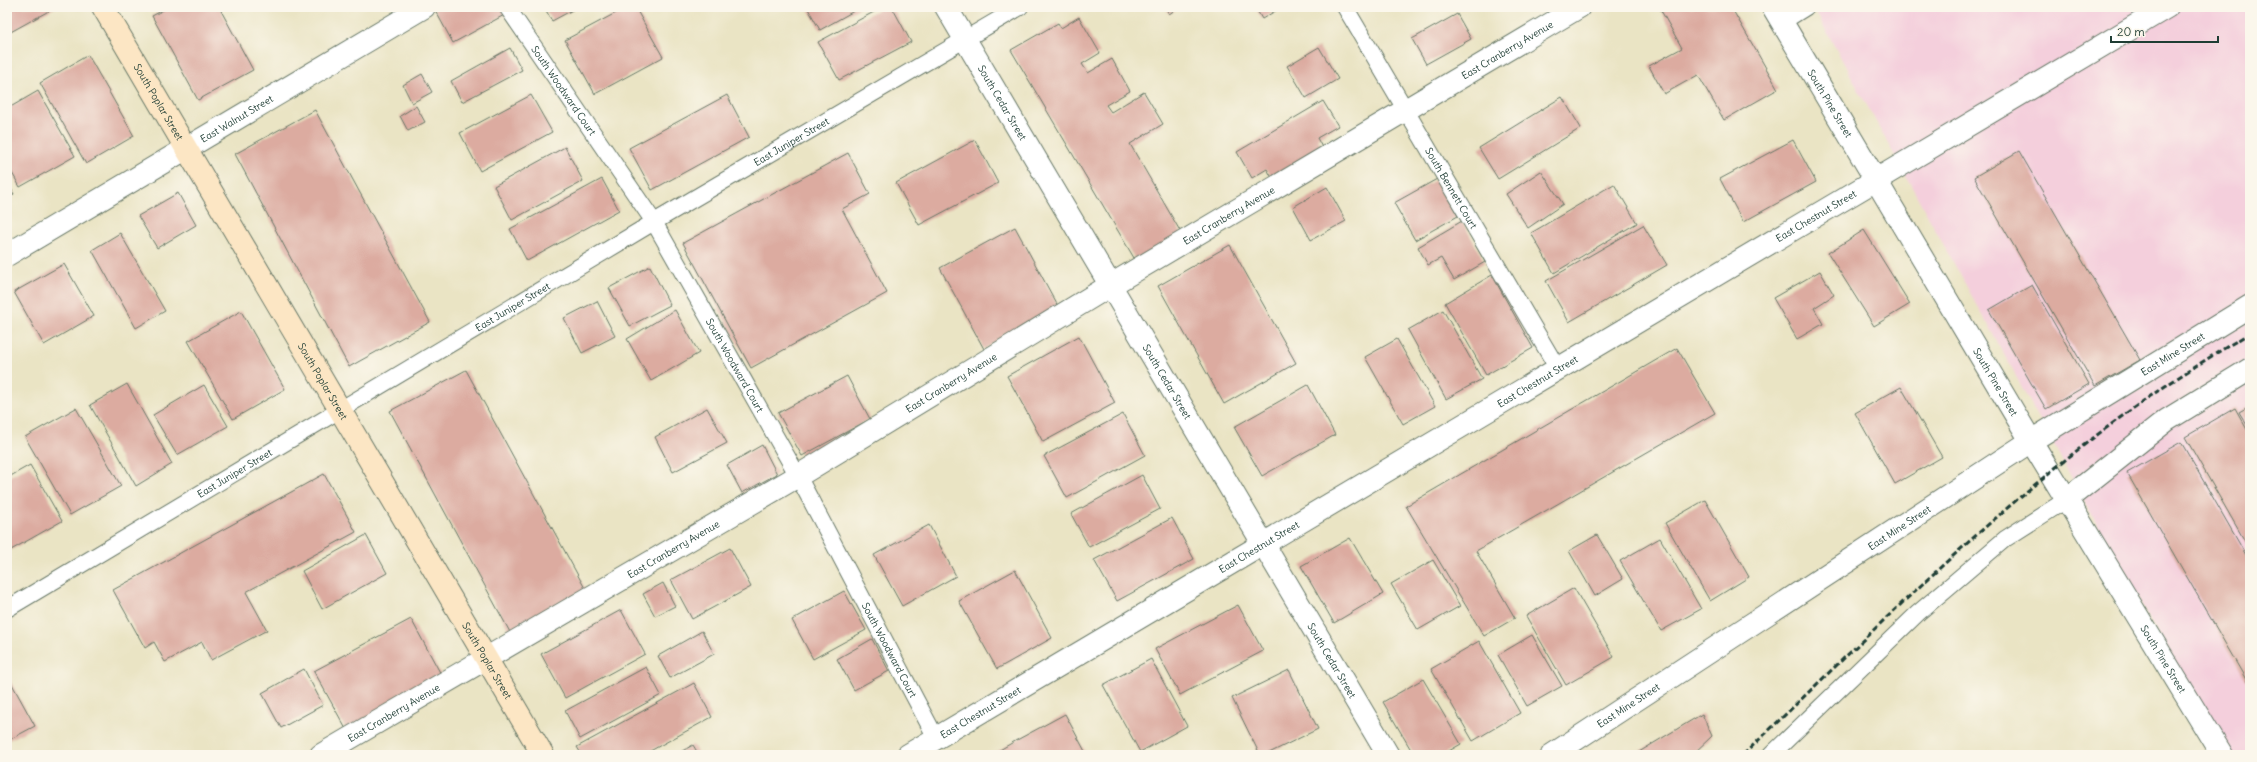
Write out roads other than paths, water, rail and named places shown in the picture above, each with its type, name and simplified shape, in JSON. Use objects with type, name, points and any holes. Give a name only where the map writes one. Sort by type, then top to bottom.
[{"type":"main road","name":"South Poplar Street","points":[[103,7],[543,755]]},
{"type":"street","name":"East Walnut Street","points":[[7,255],[424,7]]},
{"type":"street","name":"South Cedar Street","points":[[946,7],[1388,755]]},
{"type":"street","name":"East Cranberry Avenue","points":[[321,755],[486,657],[798,476],[1111,285],[1579,7]]},
{"type":"street","name":"East Chestnut Street","points":[[908,755],[2167,7]]},
{"type":"street","name":"South Pine Street","points":[[1778,15],[2066,500],[2222,755]]},
{"type":"street","name":"East Mine Street","points":[[1552,755],[2031,441],[2250,306]]},
{"type":"street","points":[[2066,500],[2167,420],[2250,369]]},
{"type":"lane","name":"South Woodward Court","points":[[507,7],[654,222],[798,476],[936,738]]},
{"type":"lane","name":"East Juniper Street","points":[[7,609],[654,222],[1020,7]]},
{"type":"lane","name":"South Bennett Court","points":[[1345,7],[1558,369]]},
{"type":"lane","points":[[1778,15],[1806,7]]},
{"type":"lane","points":[[1771,755],[1918,613],[2005,538],[2066,500]]},
{"type":"railway","points":[[1743,755],[1921,585],[2013,503],[2126,413],[2178,378],[2250,333]]}]
